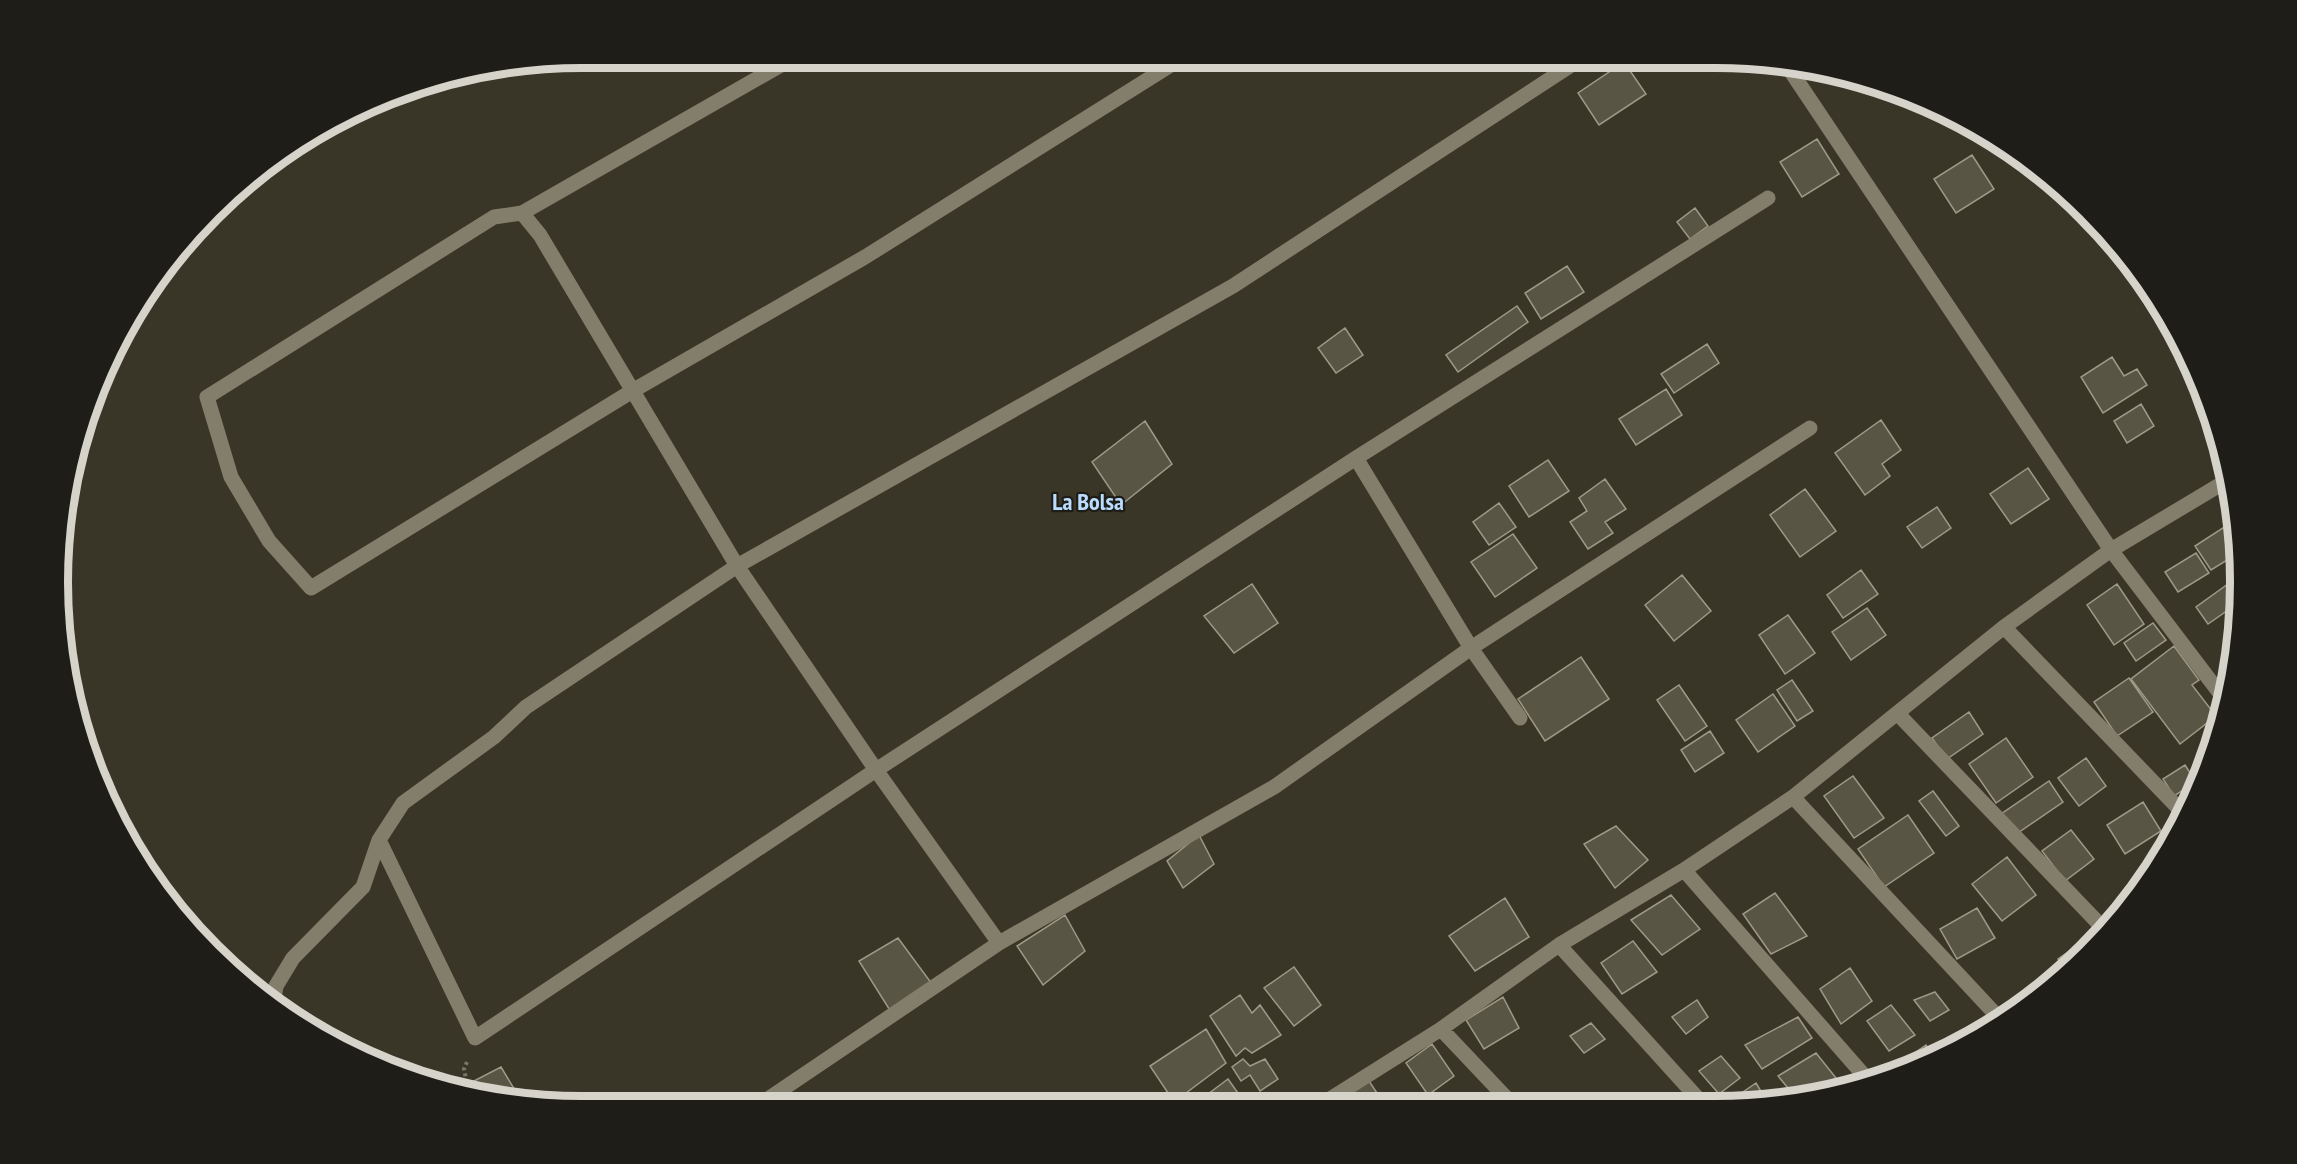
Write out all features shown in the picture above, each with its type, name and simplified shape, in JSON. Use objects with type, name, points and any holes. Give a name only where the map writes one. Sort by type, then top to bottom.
[{"type":"street","points":[[776,68],[522,213],[495,217],[207,397],[231,477],[269,541],[311,588],[634,390],[865,257],[1166,68]]},
{"type":"street","points":[[275,994],[276,986],[293,958],[363,887],[379,840],[404,803],[494,737],[526,707],[737,566],[1233,286],[1567,68]]},
{"type":"street","points":[[1792,74],[2110,550],[2218,691]]},
{"type":"street","points":[[379,840],[475,1038],[876,770],[1356,458],[1768,198]]},
{"type":"street","points":[[522,213],[540,235],[737,566],[876,770],[999,943]]},
{"type":"street","points":[[772,1096],[999,943],[1274,787],[1471,648],[1810,428]]},
{"type":"street","points":[[1356,458],[1471,648],[1520,718]]},
{"type":"street","points":[[1336,1096],[1441,1029],[1558,945],[1684,870],[1793,797],[2004,627],[2110,550],[2220,485]]},
{"type":"street","points":[[2004,627],[2177,807]]},
{"type":"street","points":[[1898,714],[2099,924]]},
{"type":"street","points":[[1793,797],[1995,1014]]},
{"type":"street","points":[[1684,870],[1863,1074]]},
{"type":"street","points":[[1558,945],[1696,1096]]},
{"type":"street","points":[[1441,1029],[1504,1096]]},
{"type":"building","points":[[1615,68],[1628,68],[1646,94],[1599,125],[1578,93]]},
{"type":"building","points":[[1817,139],[1839,174],[1802,197],[1780,162]]},
{"type":"building","points":[[1972,155],[1994,189],[1956,213],[1934,179]]},
{"type":"building","points":[[1695,208],[1708,226],[1690,239],[1677,222]]},
{"type":"building","points":[[1567,266],[1584,292],[1541,319],[1525,293]]},
{"type":"building","points":[[1517,306],[1528,322],[1458,372],[1446,355]]},
{"type":"building","points":[[1345,328],[1363,355],[1336,373],[1318,348]]},
{"type":"building","points":[[1707,344],[1719,363],[1674,393],[1661,374]]},
{"type":"building","points":[[2112,357],[2124,376],[2137,369],[2147,385],[2103,413],[2081,377]]},
{"type":"building","points":[[1666,389],[1682,415],[1636,445],[1619,419]]},
{"type":"building","points":[[2141,404],[2154,426],[2127,443],[2114,421]]},
{"type":"building","points":[[1881,420],[1901,450],[1882,464],[1890,476],[1865,495],[1835,453]]},
{"type":"building","points":[[1145,421],[1172,464],[1121,505],[1092,462]]},
{"type":"building","points":[[1548,460],[1569,491],[1529,517],[1509,486]]},
{"type":"building","points":[[2028,468],[2049,499],[2011,524],[1990,494]]},
{"type":"building","points":[[1605,479],[1626,509],[1605,522],[1613,533],[1588,549],[1570,522],[1587,511],[1579,498]]},
{"type":"building","points":[[1805,489],[1836,531],[1800,557],[1770,515]]},
{"type":"building","points":[[1499,503],[1516,527],[1489,545],[1473,522]]},
{"type":"building","points":[[1937,507],[1951,528],[1922,548],[1907,527]]},
{"type":"building","points":[[2226,526],[2229,559],[2211,570],[2195,546]]},
{"type":"building","points":[[1513,534],[1537,568],[1495,597],[1471,562]]},
{"type":"building","points":[[2196,553],[2209,573],[2178,592],[2165,572]]},
{"type":"building","points":[[1861,570],[1878,594],[1843,618],[1827,595]]},
{"type":"building","points":[[1682,575],[1711,611],[1674,641],[1645,605]]},
{"type":"building","points":[[1252,584],[1278,623],[1234,653],[1204,616]]},
{"type":"building","points":[[2117,584],[2144,624],[2114,645],[2087,605]]},
{"type":"building","points":[[2228,584],[2230,586],[2228,610],[2208,624],[2196,607]]},
{"type":"building","points":[[1867,608],[1886,635],[1851,660],[1832,632]]},
{"type":"building","points":[[1788,615],[1815,653],[1785,674],[1759,635]]},
{"type":"building","points":[[2153,623],[2166,640],[2136,661],[2124,643]]},
{"type":"building","points":[[2174,646],[2199,680],[2192,685],[2213,712],[2210,720],[2180,744],[2131,679]]},
{"type":"building","points":[[1581,657],[1609,699],[1545,741],[1518,699]]},
{"type":"building","points":[[2129,678],[2153,712],[2117,736],[2094,702]]},
{"type":"building","points":[[1792,680],[1813,711],[1797,721],[1777,690]]},
{"type":"building","points":[[1679,685],[1707,726],[1685,741],[1657,700]]},
{"type":"building","points":[[1773,694],[1795,726],[1758,752],[1736,720]]},
{"type":"building","points":[[1969,712],[1983,734],[1947,759],[1932,738]]},
{"type":"building","points":[[1710,731],[1724,753],[1695,772],[1681,750]]},
{"type":"building","points":[[2006,738],[2033,777],[1996,803],[1969,764]]},
{"type":"building","points":[[2086,758],[2106,786],[2079,806],[2058,778]]},
{"type":"building","points":[[2185,765],[2191,775],[2186,789],[2174,796],[2163,779]]},
{"type":"building","points":[[1853,776],[1884,818],[1854,838],[1824,796]]},
{"type":"building","points":[[2049,781],[2063,802],[2015,835],[2001,814]]},
{"type":"building","points":[[1933,791],[1959,826],[1946,836],[1919,801]]},
{"type":"building","points":[[2143,802],[2161,831],[2125,854],[2107,825]]},
{"type":"building","points":[[1908,815],[1934,853],[1884,887],[1858,849]]},
{"type":"building","points":[[1616,826],[1648,860],[1615,888],[1584,844]]},
{"type":"building","points":[[2071,830],[2094,859],[2065,881],[2042,851]]},
{"type":"building","points":[[1199,835],[1214,864],[1183,888],[1167,861]]},
{"type":"building","points":[[2007,857],[2036,895],[2002,921],[1972,884]]},
{"type":"building","points":[[1775,893],[1807,936],[1771,954],[1743,914]]},
{"type":"building","points":[[1671,895],[1700,929],[1662,955],[1631,920]]},
{"type":"building","points":[[1505,898],[1529,937],[1475,971],[1449,936]]},
{"type":"building","points":[[1977,908],[1995,938],[1957,959],[1940,929]]},
{"type":"building","points":[[1065,915],[1085,951],[1043,985],[1017,946]]},
{"type":"building","points":[[898,938],[932,984],[891,1012],[859,961]]},
{"type":"building","points":[[1633,941],[1657,972],[1622,994],[1601,963]]},
{"type":"building","points":[[2084,941],[2060,963],[2058,959]]},
{"type":"building","points":[[1294,967],[1321,1005],[1294,1026],[1264,988]]},
{"type":"building","points":[[1850,968],[1872,1001],[1841,1024],[1820,989]]},
{"type":"building","points":[[1935,992],[1949,1010],[1930,1021],[1914,1000]]},
{"type":"building","points":[[1240,995],[1252,1013],[1260,1005],[1281,1035],[1252,1053],[1245,1048],[1236,1056],[1210,1016]]},
{"type":"building","points":[[1503,997],[1519,1028],[1484,1049],[1466,1020]]},
{"type":"building","points":[[1697,1000],[1708,1017],[1686,1034],[1672,1017]]},
{"type":"building","points":[[1891,1005],[1915,1035],[1889,1051],[1867,1021]]},
{"type":"building","points":[[1798,1017],[1812,1038],[1762,1069],[1745,1045]]},
{"type":"building","points":[[1591,1023],[1605,1039],[1584,1053],[1570,1036]]},
{"type":"building","points":[[1206,1029],[1226,1063],[1182,1096],[1170,1096],[1150,1066]]},
{"type":"building","points":[[1432,1044],[1454,1076],[1428,1095],[1406,1063]]},
{"type":"building","points":[[1926,1045],[1929,1049],[1912,1057],[1907,1058]]},
{"type":"building","points":[[1816,1053],[1839,1081],[1790,1091],[1778,1076]]},
{"type":"building","points":[[1721,1056],[1740,1078],[1719,1094],[1699,1071]]},
{"type":"building","points":[[1243,1059],[1250,1066],[1265,1059],[1278,1079],[1260,1091],[1250,1075],[1241,1081],[1232,1067]]},
{"type":"building","points":[[501,1067],[516,1092],[482,1087],[470,1083]]},
{"type":"building","points":[[1367,1078],[1379,1096],[1339,1096]]},
{"type":"building","points":[[1228,1079],[1240,1096],[1205,1096]]},
{"type":"building","points":[[1756,1083],[1762,1094],[1749,1095],[1738,1095]]},
{"type":"district","name":"La Bolsa","points":[[1088,502]]}]
